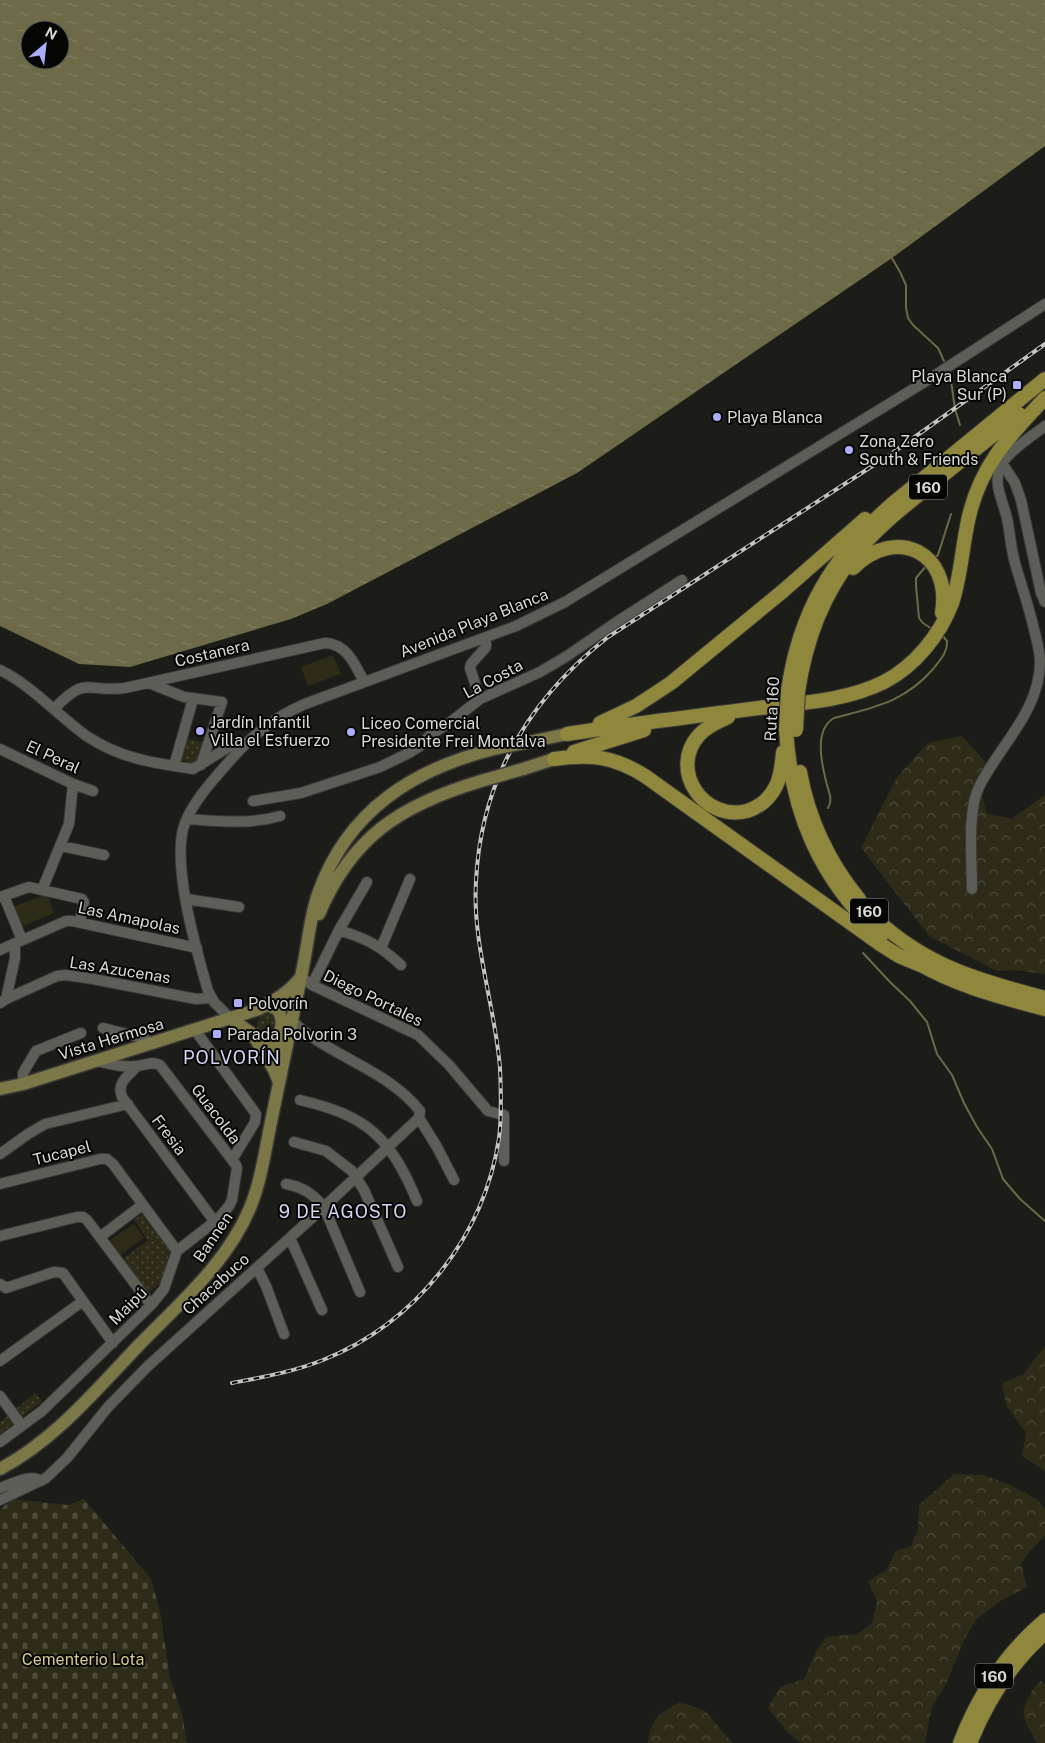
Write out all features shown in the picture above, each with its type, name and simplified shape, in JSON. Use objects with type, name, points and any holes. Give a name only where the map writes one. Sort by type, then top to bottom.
[{"type":"highway","name":"Ruta 160","points":[[1045,379],[879,515],[858,536],[822,585],[798,641],[793,692],[790,770],[799,810],[809,838],[822,864],[848,902],[870,925],[891,944],[923,966],[969,987],[1045,1009]]},
{"type":"highway","name":"Ruta 160","points":[[793,692],[802,669],[809,640],[828,597],[848,564],[874,533],[1045,393]]},
{"type":"highway","points":[[567,734],[833,698],[874,686],[893,677],[910,664],[925,648],[946,615],[958,579],[969,516],[982,477],[992,458],[1005,441],[1045,398]]},
{"type":"highway","points":[[567,734],[614,717],[660,691],[783,591],[856,526],[904,495]]},
{"type":"highway","points":[[828,597],[848,573],[870,554],[890,547],[913,550],[924,556],[933,565],[942,584],[944,607],[937,631]]},
{"type":"highway","points":[[745,710],[716,722],[704,730],[695,740],[689,752],[688,773],[692,786],[700,797],[714,808],[731,812],[745,811],[756,807],[769,797],[780,773],[791,729]]},
{"type":"highway","points":[[554,759],[684,718]]},
{"type":"highway","name":"Ruta 160","points":[[791,729],[800,775],[813,820],[832,861],[866,907],[886,928],[904,942],[942,965],[982,981],[1045,998]]},
{"type":"highway","points":[[554,759],[597,756],[629,766],[654,781],[880,944],[899,956],[923,966]]},
{"type":"highway","name":"160","points":[[960,1743],[976,1706],[993,1678],[1013,1651],[1045,1620]]},
{"type":"highway","name":"160","points":[[970,1743],[1000,1685],[1019,1660],[1045,1633]]},
{"type":"main road","points":[[309,940],[314,907],[327,873],[345,841],[370,812],[402,786],[425,772],[449,762],[498,748],[567,734]]},
{"type":"main road","points":[[309,940],[322,907],[340,874],[355,853],[372,835],[392,819],[440,794],[554,759]]},
{"type":"main road","name":"Bannen","points":[[0,1468],[22,1456],[56,1429],[199,1284],[224,1253],[242,1224],[254,1197],[309,940]]},
{"type":"main road","name":"Vista Hermosa","points":[[0,1090],[152,1044],[230,1018],[268,1008],[301,977]]},
{"type":"main road","points":[[268,1008],[292,1022]]},
{"type":"main road","points":[[268,1008],[251,1020],[279,1082]]},
{"type":"main road","points":[[258,1039],[273,1041],[278,1035],[282,1020],[268,1008]]},
{"type":"main road","points":[[230,1018],[258,1039],[275,1047],[287,1046]]},
{"type":"street","name":"Avenida Playa Blanca","points":[[230,1018],[211,998],[186,899],[181,846],[187,818],[219,773],[242,747],[263,728],[284,714],[305,704],[486,637],[531,619],[576,596],[923,383],[1045,304]]},
{"type":"street","points":[[972,889],[974,800],[983,780],[1022,722],[1038,680],[1040,663],[1039,645],[1015,561],[1009,528],[998,488],[998,478],[1002,464],[1018,447],[1045,426]]},
{"type":"street","points":[[1002,464],[1015,483],[1021,500],[1041,593],[1045,602]]},
{"type":"street","name":"La Costa","points":[[254,801],[301,793],[380,767],[418,747],[430,735],[448,724],[480,699],[540,672],[682,580]]},
{"type":"street","points":[[480,699],[470,668],[471,664],[486,647],[486,637]]},
{"type":"street","name":"Costanera","points":[[54,709],[69,694],[81,688],[92,686],[117,689],[325,643],[338,646],[348,654],[364,682]]},
{"type":"street","points":[[0,670],[15,678],[86,736],[106,748],[139,760],[193,769],[232,745],[242,747]]},
{"type":"street","points":[[149,682],[184,697],[222,702],[201,765]]},
{"type":"street","points":[[174,766],[193,699]]},
{"type":"street","name":"El Peral","points":[[0,749],[73,784],[93,791]]},
{"type":"street","points":[[42,890],[71,817],[73,784]]},
{"type":"street","points":[[187,818],[247,822],[280,816]]},
{"type":"street","points":[[60,846],[104,856]]},
{"type":"street","points":[[381,948],[410,879]]},
{"type":"street","points":[[312,985],[339,930],[367,882]]},
{"type":"street","points":[[3,1001],[19,942],[2,896],[27,887],[83,899],[80,922]]},
{"type":"street","points":[[186,899],[239,908]]},
{"type":"street","name":"Las Amapolas","points":[[0,950],[66,921],[80,922],[198,948]]},
{"type":"street","points":[[339,930],[364,938],[381,948],[401,965]]},
{"type":"street","name":"Las Azucenas","points":[[3,1001],[57,976],[66,975],[103,980],[196,999],[211,998]]},
{"type":"street","name":"Diego Portales","points":[[301,977],[312,985],[418,1035],[449,1065],[488,1111],[504,1116],[504,1161]]},
{"type":"street","points":[[292,1022],[314,1039],[395,1087],[419,1109],[421,1113],[419,1118],[438,1147],[454,1180]]},
{"type":"street","points":[[103,1028],[143,1038],[152,1044]]},
{"type":"street","points":[[176,1251],[215,1222],[232,1200],[237,1168],[232,1160],[255,1122],[256,1114],[196,1030]]},
{"type":"street","points":[[23,1084],[23,1073],[36,1051],[81,1033]]},
{"type":"street","name":"Guacolda","points":[[97,1061],[122,1066],[153,1063],[160,1065],[232,1160]]},
{"type":"street","name":"Fresia","points":[[137,1066],[124,1080],[120,1087],[120,1093],[215,1222]]},
{"type":"street","points":[[300,1100],[329,1107],[354,1118],[372,1130],[388,1147],[403,1170],[417,1201]]},
{"type":"street","points":[[0,1154],[45,1124],[128,1104]]},
{"type":"street","name":"Chacabuco","points":[[0,1500],[41,1481],[67,1458],[108,1408],[148,1366],[324,1207],[419,1118]]},
{"type":"street","points":[[294,1142],[326,1151],[357,1176],[398,1267]]},
{"type":"street","name":"Tucapel","points":[[0,1184],[105,1159],[113,1164],[176,1251]]},
{"type":"street","points":[[286,1184],[304,1189],[324,1207],[360,1292]]},
{"type":"street","points":[[100,1237],[142,1205]]},
{"type":"street","points":[[0,1236],[80,1216],[87,1220],[151,1305]]},
{"type":"street","points":[[290,1238],[322,1310]]},
{"type":"street","name":"Maipú","points":[[0,1442],[50,1404],[151,1305],[164,1289],[176,1251]]},
{"type":"street","points":[[257,1268],[266,1286],[284,1334]]},
{"type":"street","points":[[0,1284],[8,1288],[58,1272],[64,1275],[112,1342]]},
{"type":"street","points":[[0,1361],[83,1301]]},
{"type":"street","points":[[0,1396],[22,1426]]},
{"type":"street","points":[[0,1488],[30,1478],[37,1478],[41,1481]]},
{"type":"green space","points":[[333,655],[341,674],[308,686],[301,667]]},
{"type":"green space","points":[[962,736],[988,765],[982,792],[986,813],[1011,819],[1045,795],[1045,974],[1015,970],[997,971],[929,936],[861,848],[897,777],[928,743]]},
{"type":"green space","points":[[186,738],[205,743],[199,765],[180,760]]},
{"type":"green space","points":[[47,894],[54,913],[21,927],[13,907]]},
{"type":"green space","points":[[267,1012],[273,1015],[274,1023],[270,1034],[264,1036],[258,1031],[257,1022]]},
{"type":"green space","points":[[142,1214],[170,1251],[162,1282],[147,1293],[122,1260],[148,1240],[134,1220]]},
{"type":"green space","points":[[134,1224],[144,1238],[120,1255],[110,1240]]},
{"type":"green space","points":[[1045,1347],[1045,1471],[1022,1456],[1026,1433],[1006,1405],[1002,1383],[1024,1374]]},
{"type":"green space","points":[[35,1393],[42,1401],[19,1419],[13,1411]]},
{"type":"green space","points":[[7,1416],[13,1424],[0,1434],[0,1422]]},
{"type":"green space","points":[[954,1474],[984,1475],[1008,1484],[1037,1499],[1045,1510],[1045,1536],[1031,1550],[1021,1564],[1027,1587],[1002,1600],[976,1620],[964,1640],[946,1684],[932,1707],[925,1743],[801,1743],[788,1733],[768,1708],[780,1687],[804,1679],[816,1651],[826,1637],[857,1634],[872,1623],[877,1601],[868,1581],[887,1570],[895,1551],[911,1546],[918,1529],[919,1505]]},
{"type":"green space","name":"Cementerio Lota","points":[[14,1499],[68,1505],[84,1499],[151,1579],[160,1611],[170,1678],[182,1714],[187,1743],[0,1743],[0,1509]]},
{"type":"green space","points":[[1041,1681],[1045,1684],[1045,1743],[1037,1743],[1025,1721],[1024,1710],[1033,1690]]},
{"type":"green space","points":[[680,1702],[705,1711],[733,1743],[648,1743],[653,1722],[661,1713]]},
{"type":"water","points":[[0,0],[1045,0],[1045,146],[892,258],[577,473],[327,604],[291,619],[130,667],[79,664],[0,626]]},
{"type":"waterway","points":[[892,258],[906,285],[908,318],[938,348],[944,361]]},
{"type":"waterway","points":[[950,374],[955,409],[960,425]]},
{"type":"waterway","points":[[935,558],[938,555],[951,514]]},
{"type":"waterway","points":[[926,566],[916,578],[919,618],[932,629]]},
{"type":"waterway","points":[[828,808],[830,796],[821,759],[821,739],[827,724],[834,718],[888,702],[912,689],[934,668],[943,656],[947,641],[942,635]]},
{"type":"waterway","points":[[863,953],[910,1001],[927,1022],[937,1054],[952,1075],[964,1103],[992,1149],[1003,1179],[1020,1199],[1045,1221]]},
{"type":"railway","points":[[232,1383],[289,1371],[323,1360],[357,1344],[388,1324],[416,1300],[440,1272],[461,1242],[478,1209],[491,1174],[501,1121],[500,1068],[494,1021],[477,928],[476,881],[480,844],[488,809],[499,776],[514,744],[533,715],[555,687],[580,661],[608,637],[891,454],[1045,344]]},
{"type":"place","name":"Playa Blanca Sur (P)","points":[[1017,385]]},
{"type":"place","name":"Playa Blanca","points":[[717,417]]},
{"type":"place","name":"Zona Zero South & Friends","points":[[849,450]]},
{"type":"place","name":"Jardín Infantil Villa el Esfuerzo","points":[[200,731]]},
{"type":"place","name":"Liceo Comercial Presidente Frei Montalva","points":[[351,732]]},
{"type":"place","name":"Polvorín","points":[[238,1003]]},
{"type":"place","name":"Parada Polvorin 3","points":[[217,1034]]},
{"type":"district","name":"POLVORÍN","points":[[232,1057]]},
{"type":"district","name":"9 DE AGOSTO","points":[[343,1211]]}]
